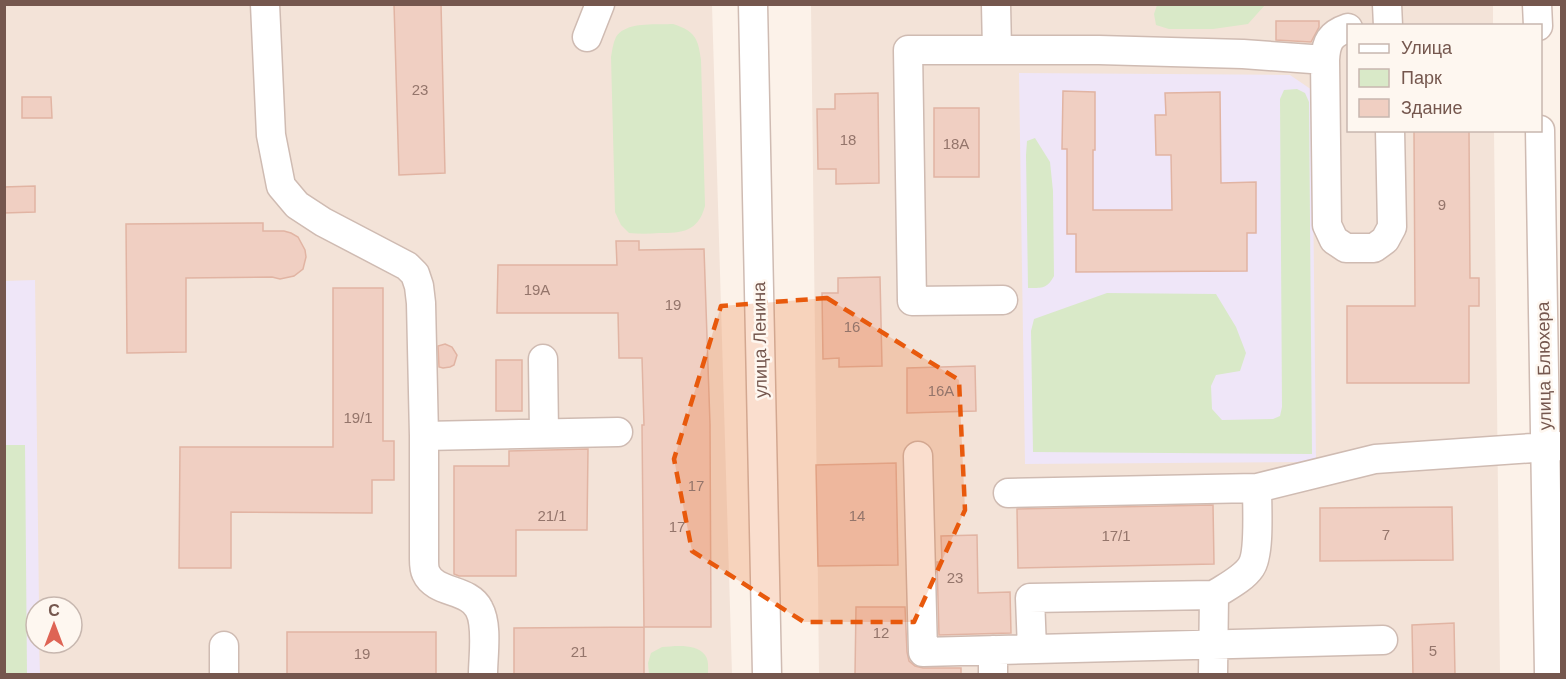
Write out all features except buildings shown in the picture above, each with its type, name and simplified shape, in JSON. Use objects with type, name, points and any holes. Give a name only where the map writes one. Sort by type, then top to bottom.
[{"type":"street","points":[[265,4],[271,135],[281,186],[297,205],[394,258],[416,274],[421,303],[425,572],[438,585],[473,600],[480,609],[483,624],[483,675]]},
{"type":"street","points":[[587,37],[600,4]]},
{"type":"street","name":"улица Ленина","points":[[753,4],[766,675]]},
{"type":"street","points":[[996,4],[998,50]]},
{"type":"street","points":[[1387,4],[1388,24]]},
{"type":"street","points":[[1537,4],[1538,24]]},
{"type":"street","points":[[1347,28],[1338,31],[1331,38],[1326,48],[1325,60],[1327,225],[1334,240],[1346,248],[1374,248],[1385,240],[1392,227],[1390,132]]},
{"type":"street","points":[[1003,300],[912,302],[908,50],[1100,50],[1243,54],[1325,60]]},
{"type":"street","name":"улица Блюхера","points":[[1540,132],[1554,446],[1549,675]]},
{"type":"street","points":[[543,359],[544,433]]},
{"type":"street","points":[[424,436],[618,432]]},
{"type":"street","points":[[1008,493],[1257,488],[1375,459],[1554,446]]},
{"type":"street","points":[[918,456],[923,652],[993,662],[1032,649],[1383,640]]},
{"type":"street","points":[[1032,649],[1030,598],[1214,595],[1243,576],[1252,566],[1256,552],[1257,488]]},
{"type":"street","points":[[1213,675],[1214,595]]},
{"type":"street","points":[[224,646],[224,675]]},
{"type":"highlighted area","points":[[827,298],[959,380],[965,510],[914,622],[804,622],[692,551],[674,459],[721,306]]},
{"type":"shaded area","points":[[4,5],[712,5],[732,674],[5,674]]},
{"type":"shaded area","points":[[811,5],[1493,5],[1493,24],[1347,24],[1347,132],[1494,132],[1500,674],[819,674]]},
{"type":"shaded area","points":[[1019,73],[1290,75],[1312,90],[1316,462],[1025,464]]},
{"type":"shaded area","points":[[35,280],[39,595],[24,595],[24,655],[39,655],[40,674],[5,674],[4,281]]},
{"type":"green space","points":[[1157,4],[1265,5],[1248,24],[1213,29],[1169,29],[1156,25],[1154,14]]},
{"type":"green space","points":[[673,24],[686,29],[694,36],[700,52],[705,206],[698,221],[688,229],[675,232],[629,233],[621,225],[615,212],[611,57],[613,47],[616,37],[627,28]]},
{"type":"green space","points":[[1297,89],[1305,93],[1309,102],[1312,454],[1033,452],[1031,331],[1034,319],[1107,293],[1216,294],[1236,327],[1246,353],[1240,371],[1216,375],[1211,386],[1212,409],[1222,420],[1273,419],[1280,416],[1282,407],[1280,99],[1284,90]]},
{"type":"green space","points":[[1035,138],[1050,162],[1053,191],[1054,276],[1044,287],[1028,288],[1026,155],[1027,141]]},
{"type":"green space","points":[[5,445],[25,445],[26,595],[24,595],[24,655],[27,655],[27,674],[5,674]]},
{"type":"green space","points":[[685,646],[701,651],[707,659],[708,674],[649,674],[648,663],[651,653],[662,647]]}]
